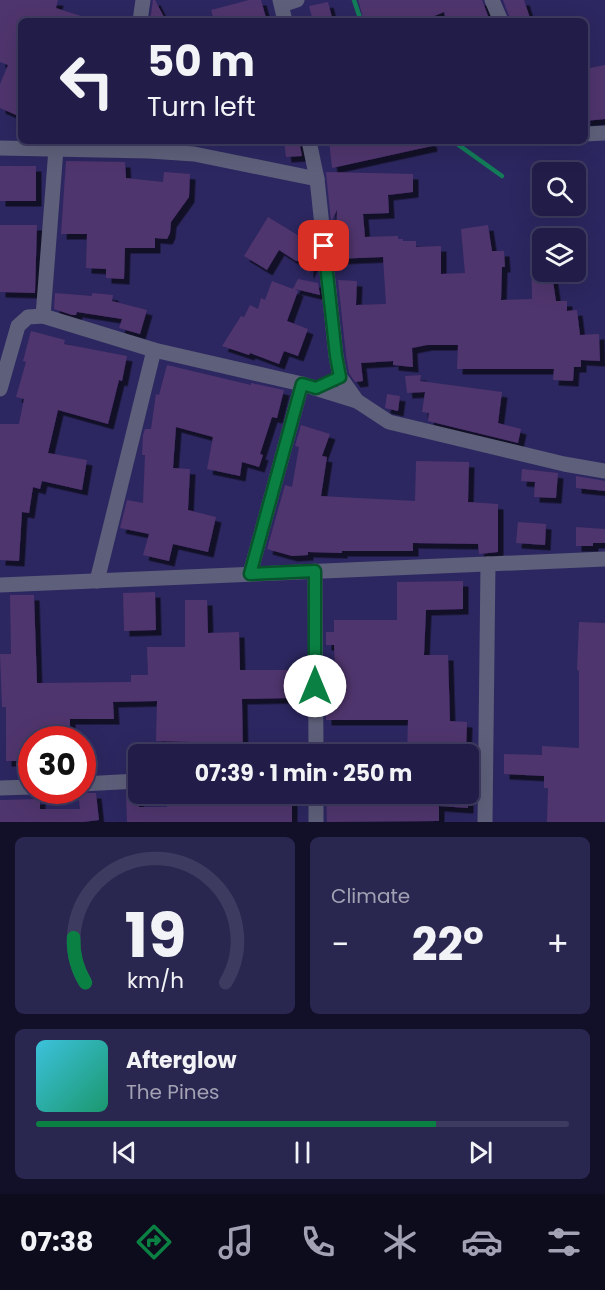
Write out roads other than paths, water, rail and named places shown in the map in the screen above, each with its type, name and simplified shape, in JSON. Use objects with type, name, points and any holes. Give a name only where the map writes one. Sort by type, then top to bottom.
[{"type":"street","points":[[140,18],[143,0]]},
{"type":"street","points":[[284,18],[281,2],[297,0]]},
{"type":"street","points":[[492,0],[500,18]]},
{"type":"street","points":[[588,134],[605,133]]},
{"type":"street","points":[[310,144],[317,179],[336,356],[340,377],[357,401]]},
{"type":"street","points":[[0,148],[148,146],[317,179]]},
{"type":"street","points":[[43,316],[56,149]]},
{"type":"street","points":[[0,389],[18,326],[28,317],[43,316],[154,350],[309,386],[357,401],[389,422],[564,464],[605,471]]},
{"type":"street","points":[[97,580],[154,350]]},
{"type":"street","points":[[309,386],[340,377]]},
{"type":"street","points":[[250,574],[309,386]]},
{"type":"street","points":[[0,585],[605,559]]},
{"type":"street","points":[[485,822],[488,564]]},
{"type":"street","points":[[315,571],[315,744]]},
{"type":"street","points":[[96,783],[128,782]]},
{"type":"street","points":[[0,788],[18,787]]},
{"type":"street","points":[[316,804],[316,822]]},
{"type":"waterway","points":[[354,0],[360,18]]},
{"type":"waterway","points":[[457,144],[502,176]]}]
